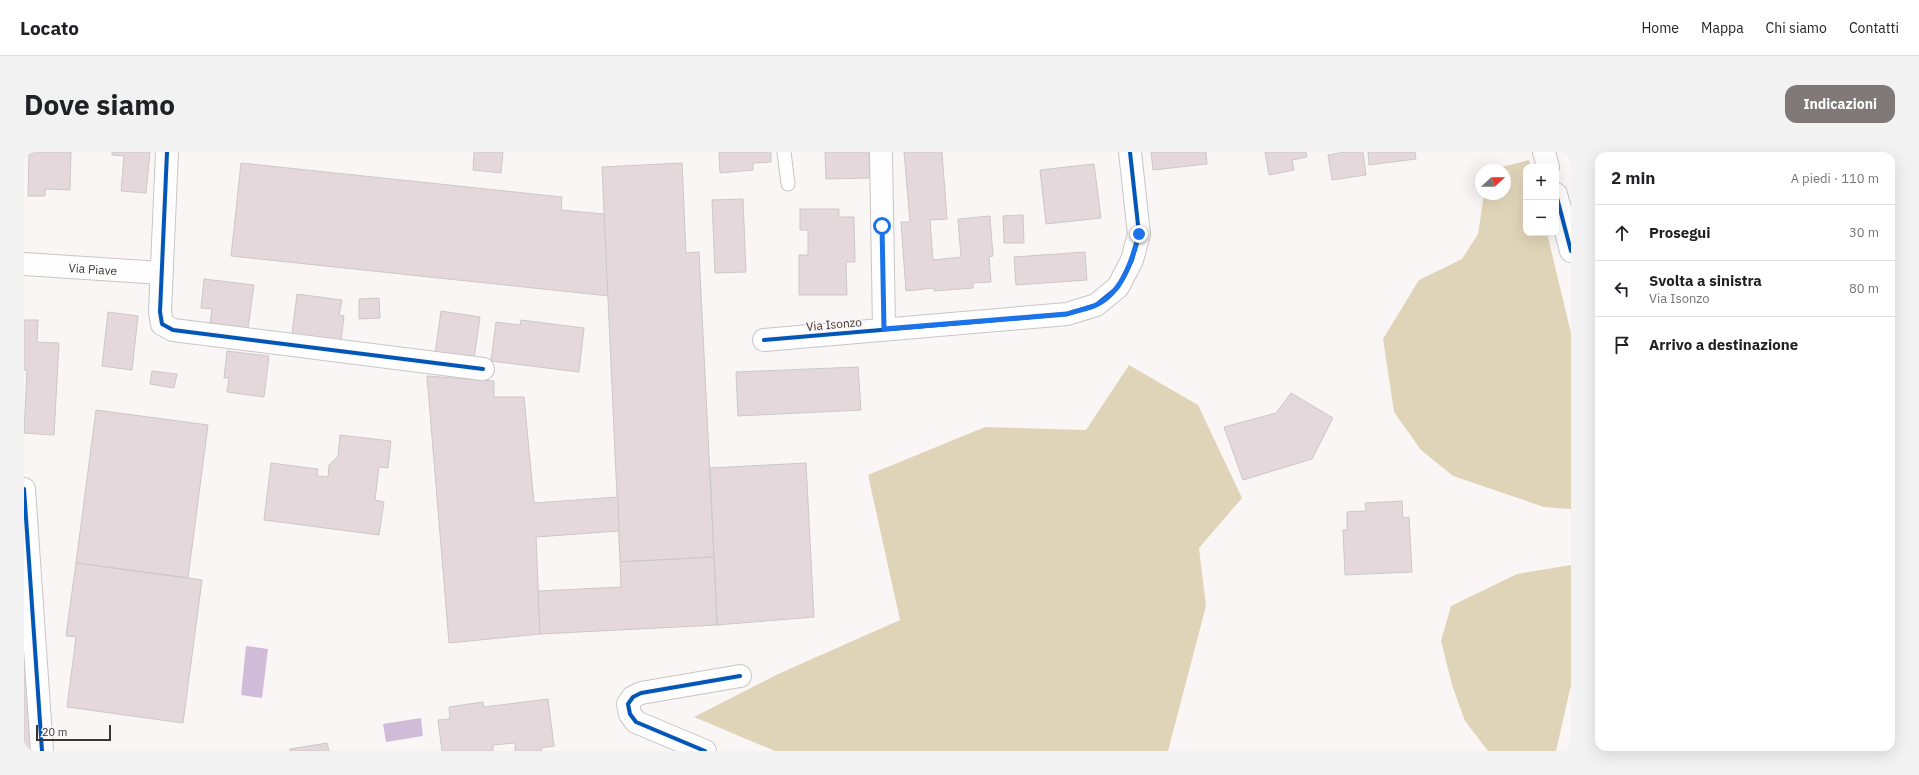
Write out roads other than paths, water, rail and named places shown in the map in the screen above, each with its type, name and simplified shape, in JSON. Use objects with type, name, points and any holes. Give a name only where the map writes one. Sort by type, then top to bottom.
[{"type":"street","points":[[167,152],[161,273],[160,318],[162,324],[172,330],[483,369]]},
{"type":"street","points":[[881,152],[884,329]]},
{"type":"street","name":"Via Isonzo","points":[[764,340],[1067,314],[1096,305],[1118,287],[1132,260],[1139,234],[1130,152]]},
{"type":"street","points":[[1544,152],[1547,164]]},
{"type":"street","points":[[1558,200],[1571,251]]},
{"type":"street","name":"Via Piave","points":[[24,264],[161,273]]},
{"type":"street","points":[[24,488],[42,751]]},
{"type":"street","points":[[705,751],[636,722],[630,714],[628,704],[633,697],[641,693],[740,676]]},
{"type":"lane","points":[[784,152],[788,184]]}]
